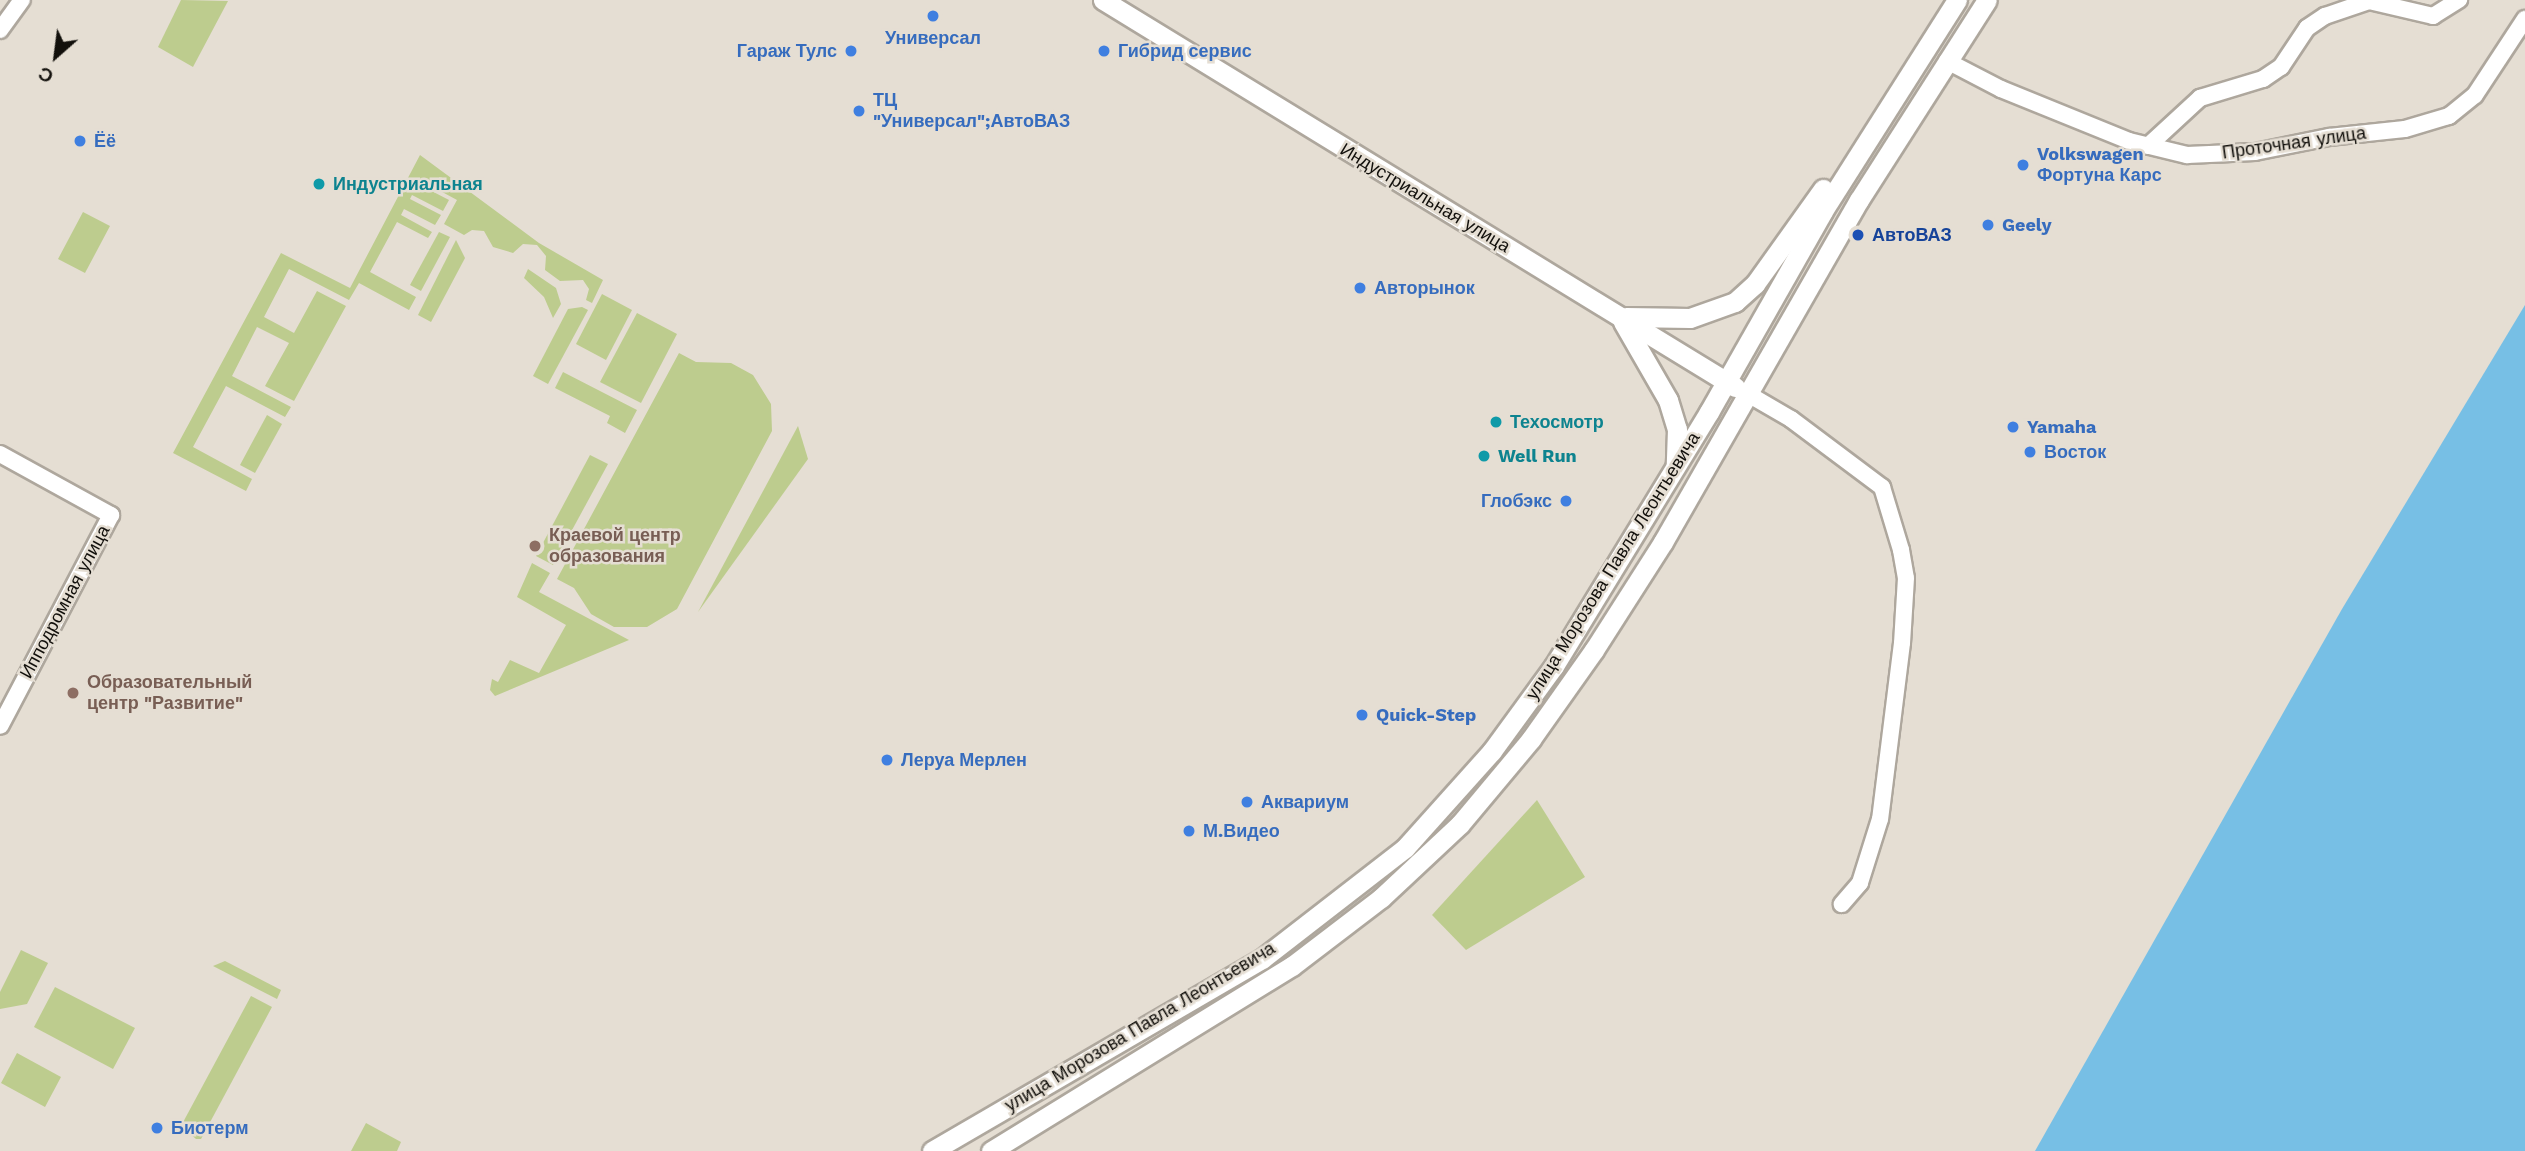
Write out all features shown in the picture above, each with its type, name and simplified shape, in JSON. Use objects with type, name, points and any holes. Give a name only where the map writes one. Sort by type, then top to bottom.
[{"type":"main road","name":"Индустриальная улица","points":[[1103,0],[1748,394]]},
{"type":"main road","name":"улица Морозова Павла Леонтьевича","points":[[932,1151],[1262,959],[1405,848],[1492,751],[1554,666],[1694,437],[1867,141],[1956,0]]},
{"type":"main road","name":"улица Морозова Павла Леонтьевича","points":[[991,1151],[1292,966],[1381,898],[1460,824],[1564,696],[1663,542],[1859,200],[1987,0]]},
{"type":"main road","points":[[1618,316],[1662,321],[1690,318],[1735,302],[1755,284],[1827,184],[1867,141]]},
{"type":"main road","points":[[1618,316],[1657,374],[1677,429],[1676,466],[1645,518]]},
{"type":"street","points":[[0,30],[22,0]]},
{"type":"street","points":[[2148,146],[2200,98],[2263,79],[2281,67],[2308,29],[2325,16],[2369,1],[2433,16],[2459,0]]},
{"type":"street","name":"Проточная улица","points":[[1947,61],[2090,127],[2148,146],[2187,155],[2255,152],[2405,129],[2448,116],[2475,95],[2525,19]]},
{"type":"street","points":[[1748,394],[1791,419],[1882,487],[1901,550],[1906,578],[1902,643],[1880,819],[1860,883],[1842,904]]},
{"type":"street","name":"Ипподромная улица","points":[[0,454],[111,515],[0,726]]},
{"type":"green space","points":[[181,0],[228,1],[193,67],[158,47]]},
{"type":"green space","points":[[420,155],[539,243],[603,280],[592,303],[586,300],[589,289],[583,280],[560,281],[545,270],[546,256],[537,245],[523,244],[513,253],[493,247],[484,231],[472,230],[464,235],[444,224],[457,200],[420,180],[418,184],[449,200],[443,211],[412,195],[410,199],[441,215],[435,225],[404,209],[401,215],[432,232],[428,238],[397,222],[370,272],[416,297],[409,310],[359,283],[349,300],[289,269],[264,317],[294,333],[317,291],[346,306],[294,401],[265,386],[289,343],[257,327],[232,376],[291,407],[285,417],[226,386],[193,447],[252,479],[246,491],[173,453],[281,253],[350,288]]},
{"type":"green space","points":[[83,212],[110,226],[85,273],[58,259]]},
{"type":"green space","points":[[439,232],[450,237],[421,291],[410,285]]},
{"type":"green space","points":[[456,240],[465,258],[431,322],[418,315]]},
{"type":"green space","points":[[528,269],[556,288],[561,304],[553,318],[544,297],[524,278]]},
{"type":"green space","points":[[602,294],[632,310],[606,360],[576,344]]},
{"type":"green space","points":[[582,307],[588,310],[548,384],[533,376],[568,309]]},
{"type":"green space","points":[[637,313],[677,334],[641,403],[600,382]]},
{"type":"green space","points":[[679,353],[696,362],[731,363],[753,375],[771,404],[772,431],[677,609],[647,627],[614,627],[591,614],[574,588],[557,579]]},
{"type":"green space","points":[[563,372],[637,410],[625,433],[607,423],[610,416],[555,388]]},
{"type":"green space","points":[[267,415],[282,424],[255,473],[240,465]]},
{"type":"green space","points":[[798,426],[808,459],[698,612]]},
{"type":"green space","points":[[590,455],[608,464],[553,565],[536,556]]},
{"type":"green space","points":[[532,563],[550,573],[539,592],[629,640],[495,696],[490,690],[492,679],[498,682],[510,660],[539,673],[566,625],[517,597]]},
{"type":"green space","points":[[1537,800],[1585,877],[1466,950],[1432,915]]},
{"type":"green space","points":[[21,950],[48,963],[27,1004],[0,1009],[0,992]]},
{"type":"green space","points":[[225,961],[281,990],[277,999],[213,966]]},
{"type":"green space","points":[[55,987],[135,1028],[113,1069],[34,1027]]},
{"type":"green space","points":[[251,996],[272,1007],[201,1139],[196,1139],[181,1126]]},
{"type":"green space","points":[[17,1053],[61,1077],[45,1107],[1,1083]]},
{"type":"green space","points":[[366,1123],[401,1142],[397,1151],[351,1151]]},
{"type":"water","points":[[2525,305],[2525,1151],[2035,1151],[2342,609]]},
{"type":"place","name":"Универсал","points":[[933,16]]},
{"type":"place","name":"Гараж Тулс","points":[[851,51]]},
{"type":"place","name":"Гибрид сервис","points":[[1104,51]]},
{"type":"place","name":"ТЦ \"Универсал\";АвтоВАЗ","points":[[859,111]]},
{"type":"place","name":"Ёё","points":[[80,141]]},
{"type":"place","name":"Volkswagen Фортуна Карс","points":[[2023,165]]},
{"type":"place","name":"Индустриальная","points":[[319,184]]},
{"type":"place","name":"Geely","points":[[1988,225]]},
{"type":"place","name":"АвтоВАЗ","points":[[1858,235]]},
{"type":"place","name":"Авторынок","points":[[1360,288]]},
{"type":"place","name":"Техосмотр","points":[[1496,422]]},
{"type":"place","name":"Yamaha","points":[[2013,427]]},
{"type":"place","name":"Восток","points":[[2030,452]]},
{"type":"place","name":"Well Run","points":[[1484,456]]},
{"type":"place","name":"Глобэкс","points":[[1566,501]]},
{"type":"place","name":"Краевой центр образования","points":[[535,546]]},
{"type":"place","name":"Образовательный центр \"Развитие\"","points":[[73,693]]},
{"type":"place","name":"Quick-Step","points":[[1362,715]]},
{"type":"place","name":"Леруа Мерлен","points":[[887,760]]},
{"type":"place","name":"Аквариум","points":[[1247,802]]},
{"type":"place","name":"М.Видео","points":[[1189,831]]},
{"type":"place","name":"Биотерм","points":[[157,1128]]}]
